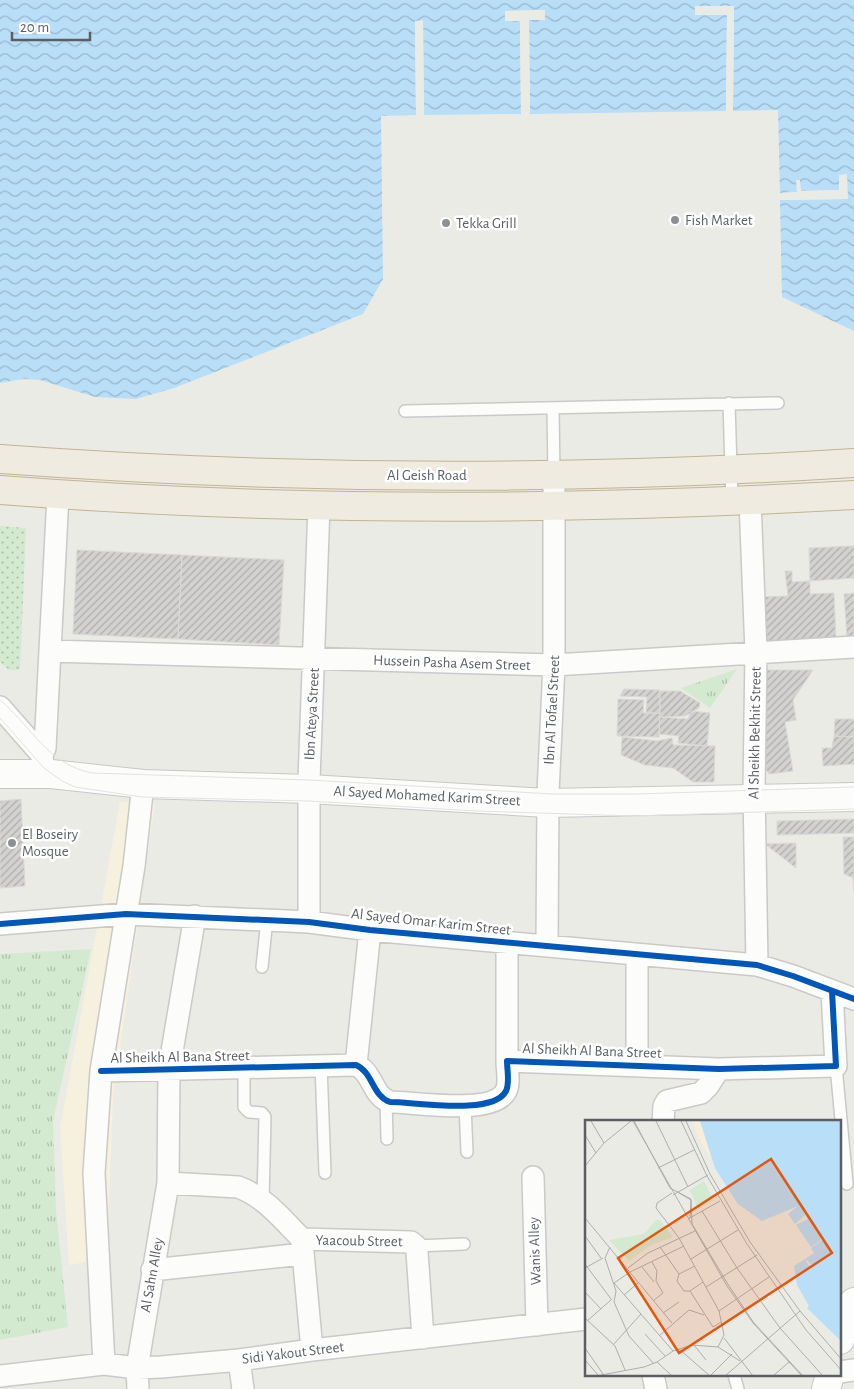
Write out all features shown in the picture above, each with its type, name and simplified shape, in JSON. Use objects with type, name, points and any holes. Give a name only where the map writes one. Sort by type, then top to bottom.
[{"type":"highway","name":"Al Geish Road","points":[[0,459],[317,474],[554,475],[732,471],[854,463]]},
{"type":"highway","points":[[0,490],[58,495],[319,506],[554,507],[854,495]]},
{"type":"main road","name":"Al Sayed Mohamed Karim Street","points":[[0,774],[43,765],[143,784],[309,789],[548,803],[854,797]]},
{"type":"main road","points":[[842,1335],[854,1302]]},
{"type":"main road","points":[[826,1389],[830,1376]]},
{"type":"street","name":"Ibn Al Tofael Street","points":[[547,945],[548,803],[554,665],[554,475]]},
{"type":"street","points":[[43,765],[58,495]]},
{"type":"street","name":"Al Sheikh Bekhit Street","points":[[741,501],[756,652],[754,798],[757,965]]},
{"type":"street","name":"Ibn Ateya Street","points":[[308,922],[309,789],[319,506]]},
{"type":"street","name":"Hussein Pasha Asem Street","points":[[50,651],[554,665],[854,647]]},
{"type":"street","points":[[0,707],[43,765]]},
{"type":"street","points":[[104,1364],[94,1173],[101,1071],[134,866],[143,784]]},
{"type":"street","name":"Al Sayed Omar Karim Street","points":[[0,924],[126,914],[308,922],[370,930],[547,945],[637,956],[757,965],[854,999]]},
{"type":"street","name":"Al Sahn Alley","points":[[138,1389],[137,1368],[168,1183],[168,1069],[195,916]]},
{"type":"street","points":[[370,930],[356,1065],[364,1069],[378,1095],[386,1100]]},
{"type":"street","points":[[507,943],[507,1061]]},
{"type":"street","points":[[637,956],[637,1066]]},
{"type":"street","points":[[832,991],[836,1066]]},
{"type":"street","name":"Al Sheikh Al Bana Street","points":[[386,1100],[465,1105],[491,1103],[505,1094],[508,1086],[507,1061],[719,1068],[836,1066]]},
{"type":"street","name":"Al Sheikh Al Bana Street","points":[[101,1071],[356,1065]]},
{"type":"street","points":[[663,1120],[664,1106],[667,1101],[701,1093],[708,1086],[719,1068]]},
{"type":"street","name":"Wanis Alley","points":[[533,1177],[537,1325]]},
{"type":"street","name":"Yaacoub Street","points":[[168,1183],[238,1186],[263,1201],[302,1247],[408,1241],[416,1246],[423,1338]]},
{"type":"street","points":[[152,1270],[302,1247],[312,1350]]},
{"type":"street","name":"Sidi Yakout Street","points":[[0,1376],[104,1364],[137,1368],[239,1360],[585,1319]]},
{"type":"street","points":[[239,1360],[243,1389]]},
{"type":"street","points":[[653,1376],[656,1389]]},
{"type":"lane","points":[[405,411],[778,402]]},
{"type":"lane","points":[[729,404],[732,471],[741,501]]},
{"type":"lane","points":[[553,408],[554,475]]},
{"type":"lane","points":[[262,967],[267,919]]},
{"type":"lane","points":[[321,1065],[325,1173]]},
{"type":"lane","points":[[836,1066],[840,1120]]},
{"type":"lane","points":[[244,1068],[244,1107],[249,1112],[262,1113],[265,1117],[263,1201]]},
{"type":"lane","points":[[386,1100],[387,1140]]},
{"type":"lane","points":[[465,1105],[467,1152]]},
{"type":"lane","points":[[842,1139],[848,1184]]},
{"type":"lane","points":[[416,1246],[464,1244]]},
{"type":"lane","points":[[734,1376],[738,1389]]},
{"type":"shaded area","points":[[120,802],[155,803],[113,1096],[107,1258],[69,1265],[60,1128]]},
{"type":"green space","points":[[0,526],[26,528],[20,670],[9,670],[0,662]]},
{"type":"green space","points":[[737,669],[710,708],[681,688]]},
{"type":"green space","points":[[91,949],[53,1121],[56,1210],[68,1327],[0,1340],[0,954]]},
{"type":"water","points":[[0,0],[854,0],[854,331],[782,297],[780,200],[847,199],[847,175],[839,175],[839,190],[801,191],[797,180],[797,192],[780,193],[778,110],[733,111],[734,6],[695,6],[695,15],[727,15],[726,111],[530,114],[529,20],[544,20],[544,10],[505,11],[505,21],[520,21],[521,114],[424,115],[423,21],[415,21],[416,115],[381,116],[383,279],[363,314],[174,388],[136,399],[95,397],[40,380],[23,379],[0,383]]},
{"type":"pier","points":[[695,6],[734,6],[733,111],[731,111],[731,8],[697,8],[698,12],[729,14],[728,111],[726,111],[727,15],[695,15]]},
{"type":"pier","points":[[545,10],[545,20],[529,20],[530,114],[528,114],[527,20],[529,18],[542,17],[542,13],[507,13],[507,18],[520,18],[522,20],[523,114],[521,114],[520,21],[505,21],[505,11]]},
{"type":"pier","points":[[423,20],[424,115],[422,115],[421,23],[418,23],[419,115],[416,115],[415,21]]},
{"type":"pier","points":[[847,174],[848,199],[780,200],[780,198],[845,196],[845,177],[842,177],[840,193],[780,195],[780,193],[797,192],[796,180],[800,180],[801,191],[839,190],[839,175]]},
{"type":"building","points":[[854,546],[854,578],[810,581],[809,548]]},
{"type":"building","points":[[77,550],[182,555],[178,639],[73,634]]},
{"type":"building","points":[[182,555],[284,560],[279,645],[178,639]]},
{"type":"building","points":[[785,571],[792,571],[792,582],[810,581],[810,594],[834,593],[836,643],[762,645],[760,597],[788,596]]},
{"type":"building","points":[[854,593],[854,643],[847,638],[844,594]]},
{"type":"building","points":[[763,670],[813,670],[793,700],[796,720],[785,722],[793,771],[769,774],[762,764]]},
{"type":"building","points":[[624,689],[660,690],[660,713],[646,713],[647,697],[620,696]]},
{"type":"building","points":[[659,691],[680,691],[700,703],[699,708],[685,716],[660,717]]},
{"type":"building","points":[[618,699],[644,700],[643,713],[660,713],[659,737],[617,736]]},
{"type":"building","points":[[691,711],[710,713],[707,746],[678,743],[679,736],[659,734],[660,717],[688,719]]},
{"type":"building","points":[[835,719],[854,719],[854,737],[834,736]]},
{"type":"building","points":[[834,736],[854,737],[854,764],[823,766],[822,748],[832,748]]},
{"type":"building","points":[[622,737],[657,741],[672,738],[673,745],[715,746],[714,782],[693,782],[673,768],[645,765],[621,755]]},
{"type":"building","name":"El Boseiry Mosque","points":[[21,799],[25,886],[0,888],[0,801]]},
{"type":"building","points":[[854,819],[854,833],[777,835],[777,821]]},
{"type":"building","points":[[843,837],[854,837],[854,893],[853,878],[844,874]]},
{"type":"building","points":[[796,843],[796,868],[765,844]]},
{"type":"tram line","points":[[0,700],[41,743],[63,762],[92,773],[309,780],[553,794],[637,794],[854,787]]},
{"type":"tram line","points":[[0,718],[44,768],[62,781],[75,787],[142,797],[309,801],[476,811],[633,816],[854,809]]},
{"type":"cycle path","points":[[0,924],[126,914],[309,922],[370,930],[757,965],[793,976],[854,999]]},
{"type":"cycle path","points":[[101,1071],[356,1065],[366,1073],[379,1095],[390,1102],[452,1106],[486,1103],[498,1099],[507,1088],[507,1061],[719,1069],[836,1066],[832,991]]},
{"type":"place","name":"Fish Market","points":[[675,220]]},
{"type":"place","name":"Tekka Grill","points":[[446,223]]},
{"type":"place","name":"El Boseiry Mosque","points":[[12,843]]}]
